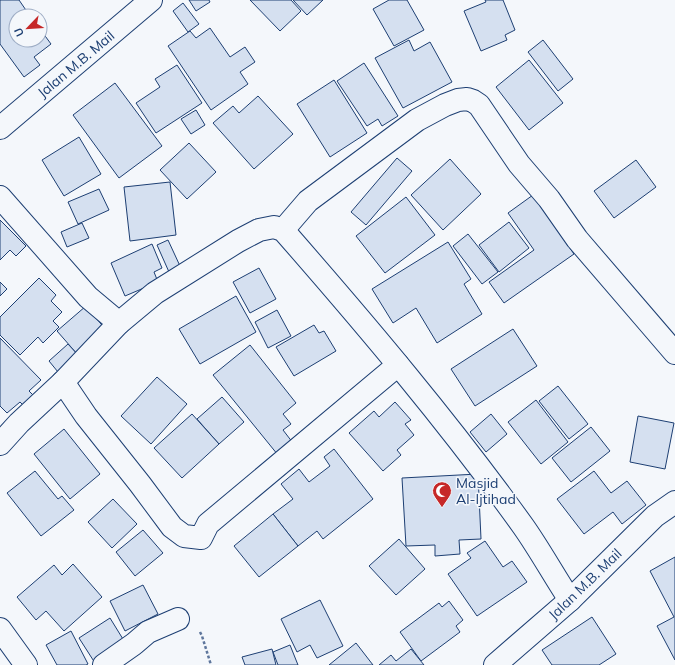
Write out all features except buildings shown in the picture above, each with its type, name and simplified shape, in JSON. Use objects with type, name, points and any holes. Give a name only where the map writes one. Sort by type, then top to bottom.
[{"type":"street","name":"Jalan M.B. Mail","points":[[0,128],[143,3]]},
{"type":"street","points":[[283,230],[308,201],[417,120],[445,104],[467,99],[480,105],[519,164],[549,199],[577,239],[675,354]]},
{"type":"street","points":[[0,197],[88,297],[119,323]]},
{"type":"street","points":[[0,444],[63,382],[119,323],[155,293],[238,241],[259,230],[274,227],[283,230],[428,400],[523,527],[570,600]]},
{"type":"street","points":[[63,382],[86,416],[172,527],[184,536],[201,538],[208,524],[398,365]]},
{"type":"street","name":"Jalan M.B. Mail","points":[[495,665],[570,600],[655,516],[675,502]]},
{"type":"street","points":[[104,665],[134,644],[148,632],[178,619]]},
{"type":"street","points":[[0,629],[26,665]]},
{"type":"path","points":[[178,619],[189,621],[197,626],[202,636],[211,665]]},
{"type":"place","name":"Masjid Al-Ijtihad","points":[[442,508]]}]
